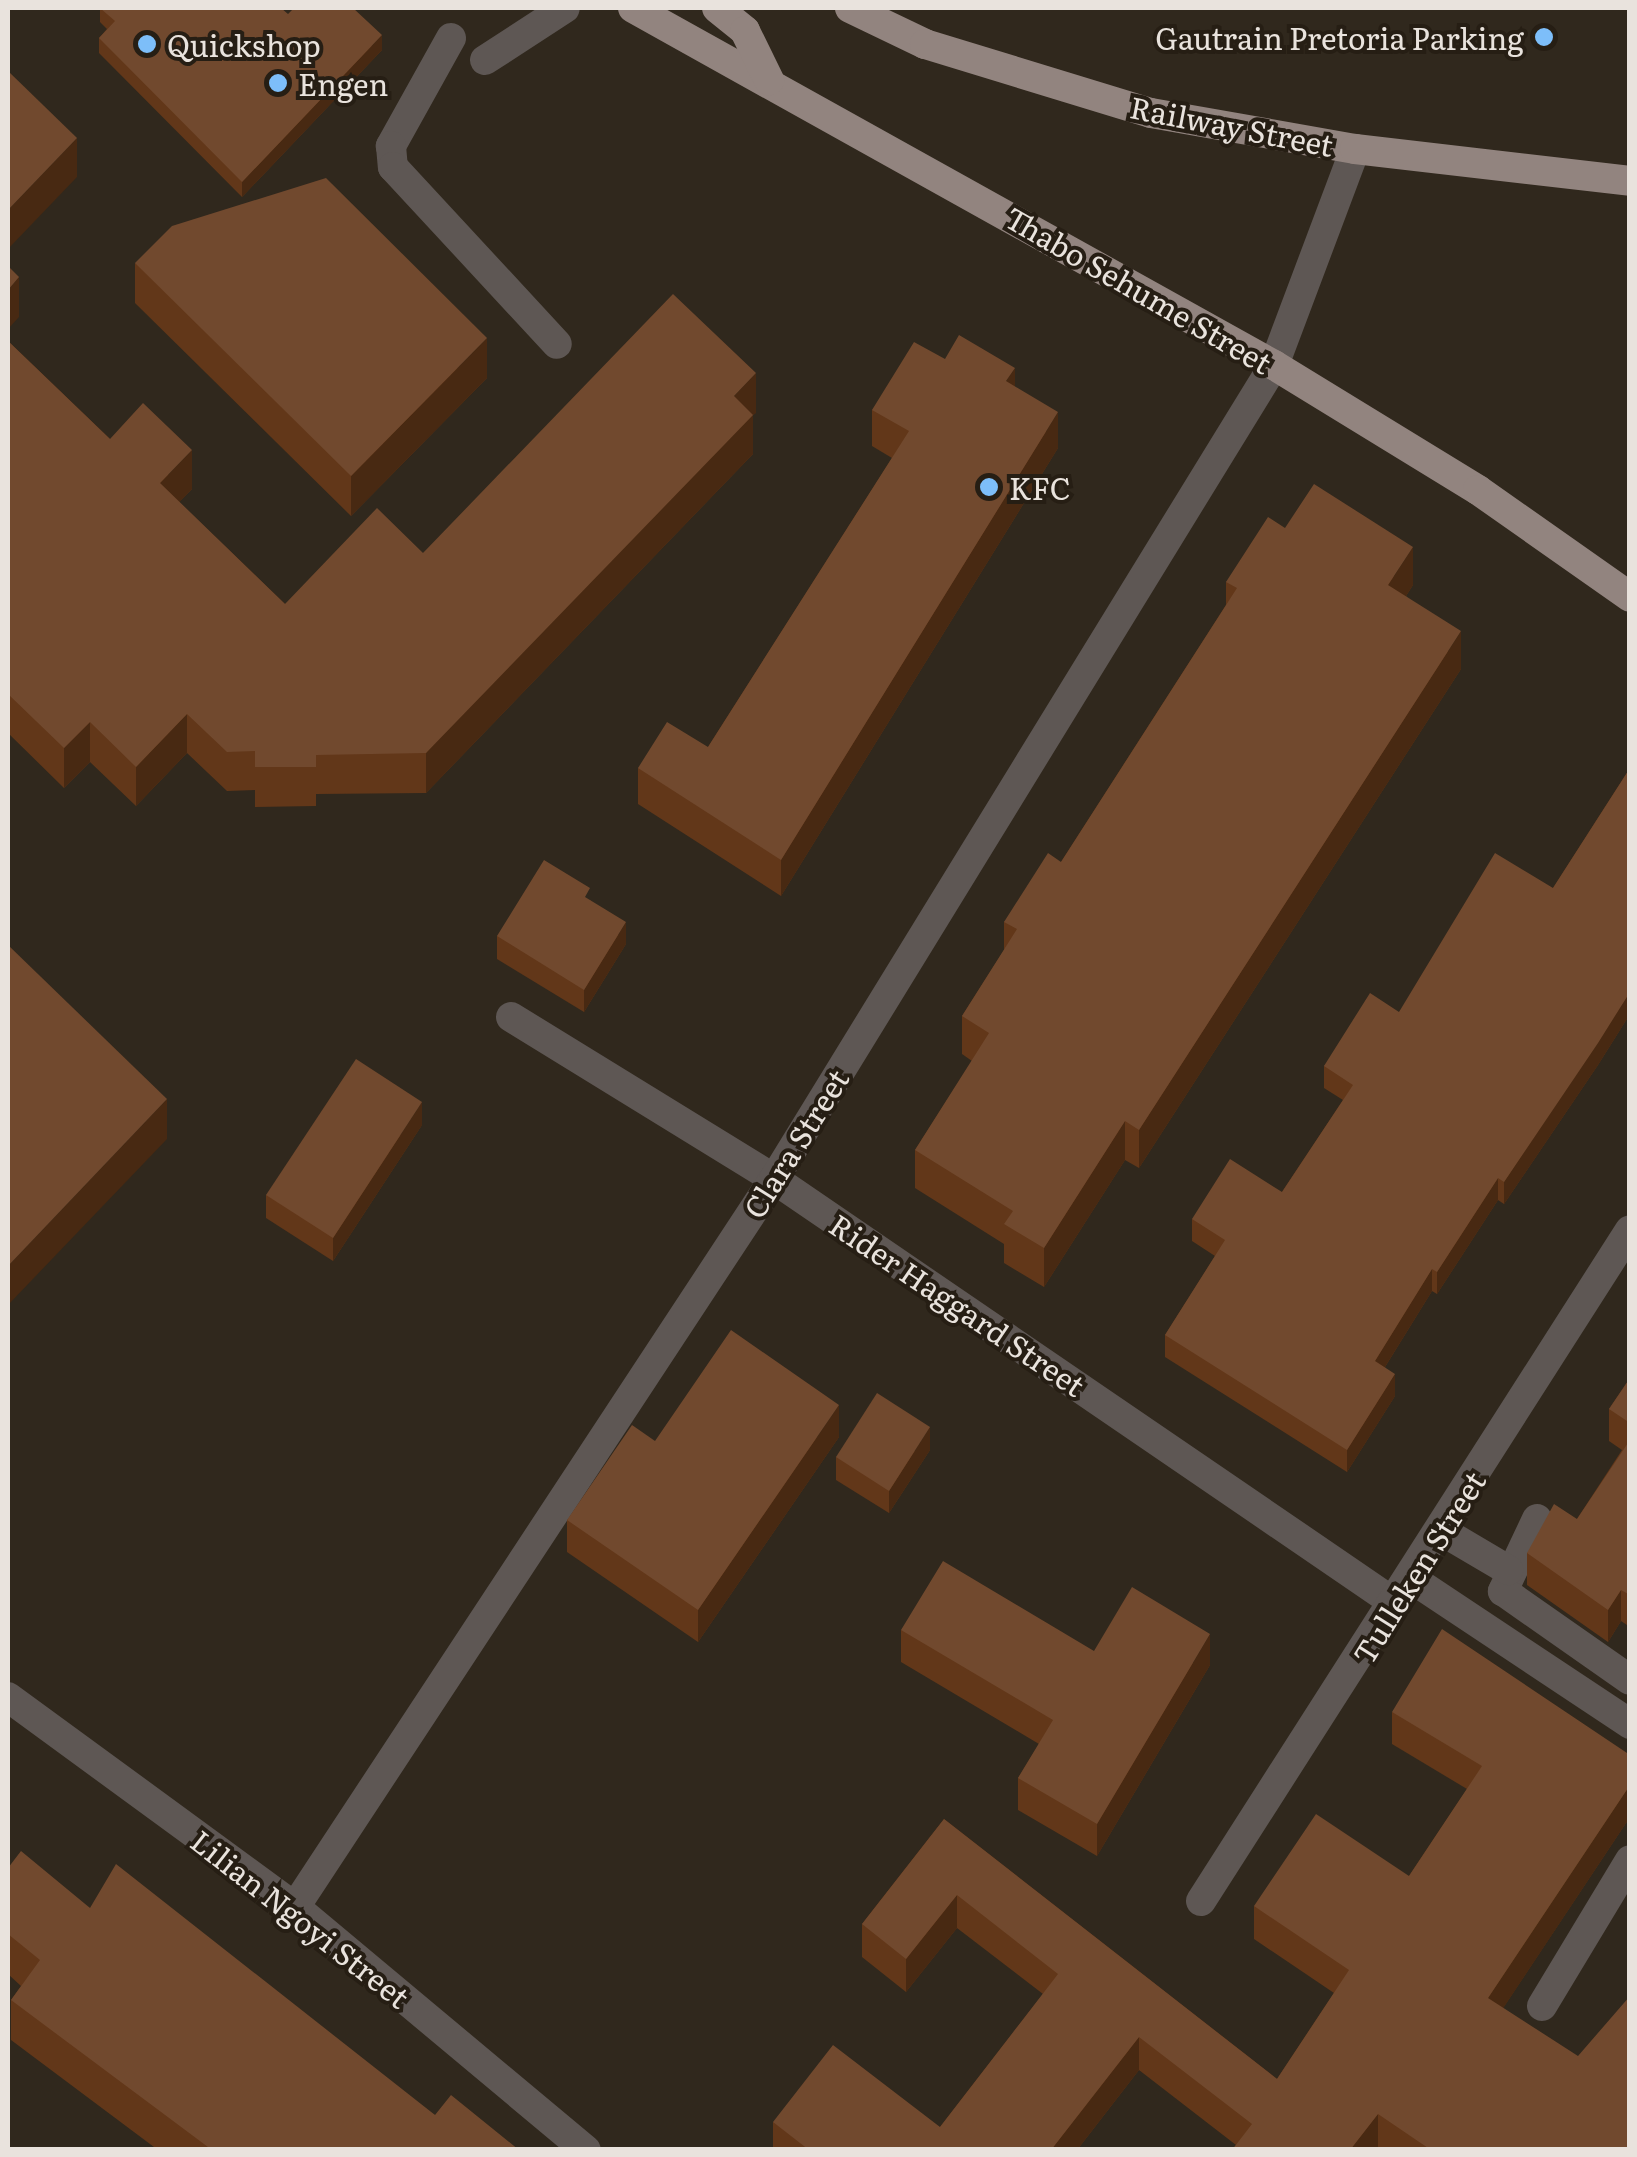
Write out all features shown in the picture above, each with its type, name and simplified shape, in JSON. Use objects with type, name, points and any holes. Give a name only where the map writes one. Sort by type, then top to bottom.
[{"type":"main road","name":"Thabo Sehume Street","points":[[633,8],[1274,366],[1478,490],[1630,596]]},
{"type":"main road","points":[[718,8],[745,31],[768,80]]},
{"type":"main road","name":"Railway Street","points":[[850,8],[926,44],[1151,112],[1355,149],[1630,181]]},
{"type":"main road","points":[[1478,490],[1630,575]]},
{"type":"street","points":[[486,60],[565,8]]},
{"type":"street","points":[[451,38],[391,146],[393,167],[557,344]]},
{"type":"street","name":"Clara Street","points":[[295,1907],[774,1179],[1274,366],[1355,149]]},
{"type":"street","name":"Rider Haggard Street","points":[[511,1017],[774,1179],[1404,1591],[1630,1724]]},
{"type":"street","name":"Tulleken Street","points":[[1201,1900],[1404,1591],[1630,1230]]},
{"type":"street","points":[[1537,1520],[1502,1583],[1508,1600],[1630,1680]]},
{"type":"street","points":[[1442,1530],[1508,1570]]},
{"type":"street","name":"Lilian Ngoyi Street","points":[[8,1697],[295,1907],[586,2150]]},
{"type":"street","points":[[1542,2006],[1630,1860]]},
{"type":"building","points":[[100,8],[281,8],[288,14],[294,8],[353,8],[382,35],[242,182],[99,38],[115,21]]},
{"type":"building","points":[[8,71],[77,138],[8,210]]},
{"type":"building","points":[[326,178],[487,338],[351,476],[135,263],[172,226]]},
{"type":"building","points":[[8,266],[19,277],[8,290]]},
{"type":"building","points":[[673,294],[756,373],[734,396],[753,415],[426,753],[316,755],[316,767],[255,767],[255,751],[227,752],[187,714],[136,767],[90,722],[64,748],[8,694],[8,341],[110,439],[143,403],[192,450],[160,483],[285,604],[377,508],[423,553]]},
{"type":"building","points":[[959,335],[1015,368],[1006,381],[1058,412],[781,860],[638,768],[667,722],[708,747],[909,431],[872,410],[914,342],[945,359]]},
{"type":"building","points":[[1314,484],[1413,547],[1388,585],[1461,631],[1139,1130],[1125,1121],[1044,1248],[1004,1224],[1013,1211],[915,1150],[989,1033],[962,1016],[1017,929],[1004,922],[1048,853],[1061,862],[1237,588],[1226,582],[1268,517],[1285,528]]},
{"type":"building","points":[[1630,768],[1630,992],[1504,1182],[1498,1178],[1437,1272],[1432,1269],[1375,1361],[1395,1374],[1347,1450],[1165,1335],[1225,1240],[1192,1219],[1230,1159],[1282,1192],[1353,1085],[1324,1066],[1370,993],[1399,1012],[1495,853],[1553,888]]},
{"type":"building","points":[[544,860],[590,888],[585,897],[626,922],[584,990],[497,936]]},
{"type":"building","points":[[8,945],[167,1099],[8,1266]]},
{"type":"building","points":[[356,1059],[422,1102],[333,1238],[266,1195]]},
{"type":"building","points":[[731,1330],[839,1405],[698,1610],[567,1520],[632,1425],[655,1441]]},
{"type":"building","points":[[1630,1378],[1630,1423],[1609,1409]]},
{"type":"building","points":[[877,1393],[930,1427],[889,1491],[836,1457]]},
{"type":"building","points":[[1630,1440],[1630,1595],[1621,1590],[1608,1610],[1527,1553],[1554,1504],[1577,1519]]},
{"type":"building","points":[[943,1561],[1094,1651],[1132,1587],[1210,1634],[1097,1824],[1018,1778],[1053,1720],[901,1630]]},
{"type":"building","points":[[1442,1629],[1630,1755],[1630,1785],[1488,1998],[1578,2056],[1630,1996],[1630,2150],[1431,2150],[1378,2114],[1350,2150],[1232,2150],[1252,2124],[1139,2037],[1051,2150],[809,2150],[773,2122],[833,2045],[940,2127],[1058,1974],[957,1895],[906,1959],[862,1924],[944,1819],[1277,2079],[1349,1970],[1254,1906],[1316,1814],[1409,1876],[1482,1766],[1392,1712]]},
{"type":"building","points":[[21,1851],[90,1908],[116,1864],[435,2115],[451,2095],[519,2150],[212,2150],[11,2000],[40,1960],[8,1934],[8,1868]]},
{"type":"place","name":"Gautrain Pretoria Parking","points":[[1544,37]]},
{"type":"place","name":"Quickshop","points":[[147,44]]},
{"type":"place","name":"Engen","points":[[278,83]]},
{"type":"place","name":"KFC","points":[[989,487]]}]
